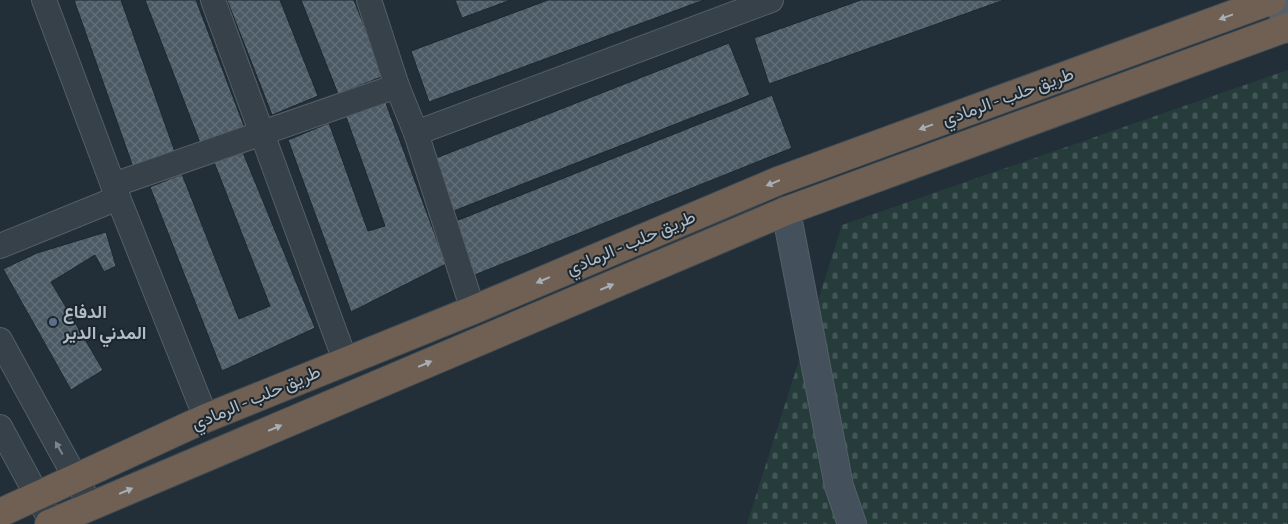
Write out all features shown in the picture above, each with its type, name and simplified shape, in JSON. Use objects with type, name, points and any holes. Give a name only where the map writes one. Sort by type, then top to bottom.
[{"type":"highway","name":"طريق حلب - الرمادي","points":[[0,513],[206,418],[345,360],[473,310],[778,181],[1260,2]]},
{"type":"highway","name":"طريق حلب - الرمادي","points":[[50,523],[786,211],[1286,28]]},
{"type":"main road","points":[[1283,0],[1286,28]]},
{"type":"main road","points":[[1256,39],[1260,2]]},
{"type":"street","points":[[44,0],[116,192],[206,418]]},
{"type":"street","points":[[213,0],[345,360]]},
{"type":"street","points":[[370,0],[397,86],[416,133],[473,310]]},
{"type":"street","points":[[416,133],[771,0]]},
{"type":"street","points":[[0,246],[116,192],[262,133],[397,86]]},
{"type":"street","points":[[786,211],[839,486],[852,524]]},
{"type":"street","points":[[0,340],[91,506]]},
{"type":"street","points":[[0,427],[50,523]]},
{"type":"green space","points":[[1288,70],[1288,524],[747,524],[842,225]]},
{"type":"building","points":[[74,0],[121,0],[175,152],[133,167]]},
{"type":"building","points":[[145,0],[196,0],[246,131],[202,148]]},
{"type":"building","points":[[227,0],[280,0],[318,96],[272,115]]},
{"type":"building","points":[[301,0],[354,0],[384,76],[338,94]]},
{"type":"building","points":[[455,0],[511,0],[462,18]]},
{"type":"building","points":[[548,0],[704,0],[429,102],[411,51]]},
{"type":"building","points":[[861,0],[1004,0],[769,84],[754,38]]},
{"type":"building","points":[[729,43],[750,95],[446,214],[431,160]]},
{"type":"building","points":[[772,95],[792,148],[472,276],[451,223]]},
{"type":"building","points":[[384,98],[446,264],[351,312],[288,140],[329,123],[368,231],[385,226],[345,114]]},
{"type":"building","points":[[242,150],[315,328],[222,371],[150,187],[182,174],[239,319],[270,306],[214,162]]},
{"type":"building","points":[[106,232],[116,266],[104,272],[95,255],[51,282],[103,370],[71,390],[3,269],[37,253]]},
{"type":"place","name":"الدفاع المدني الدير","points":[[53,322]]}]
